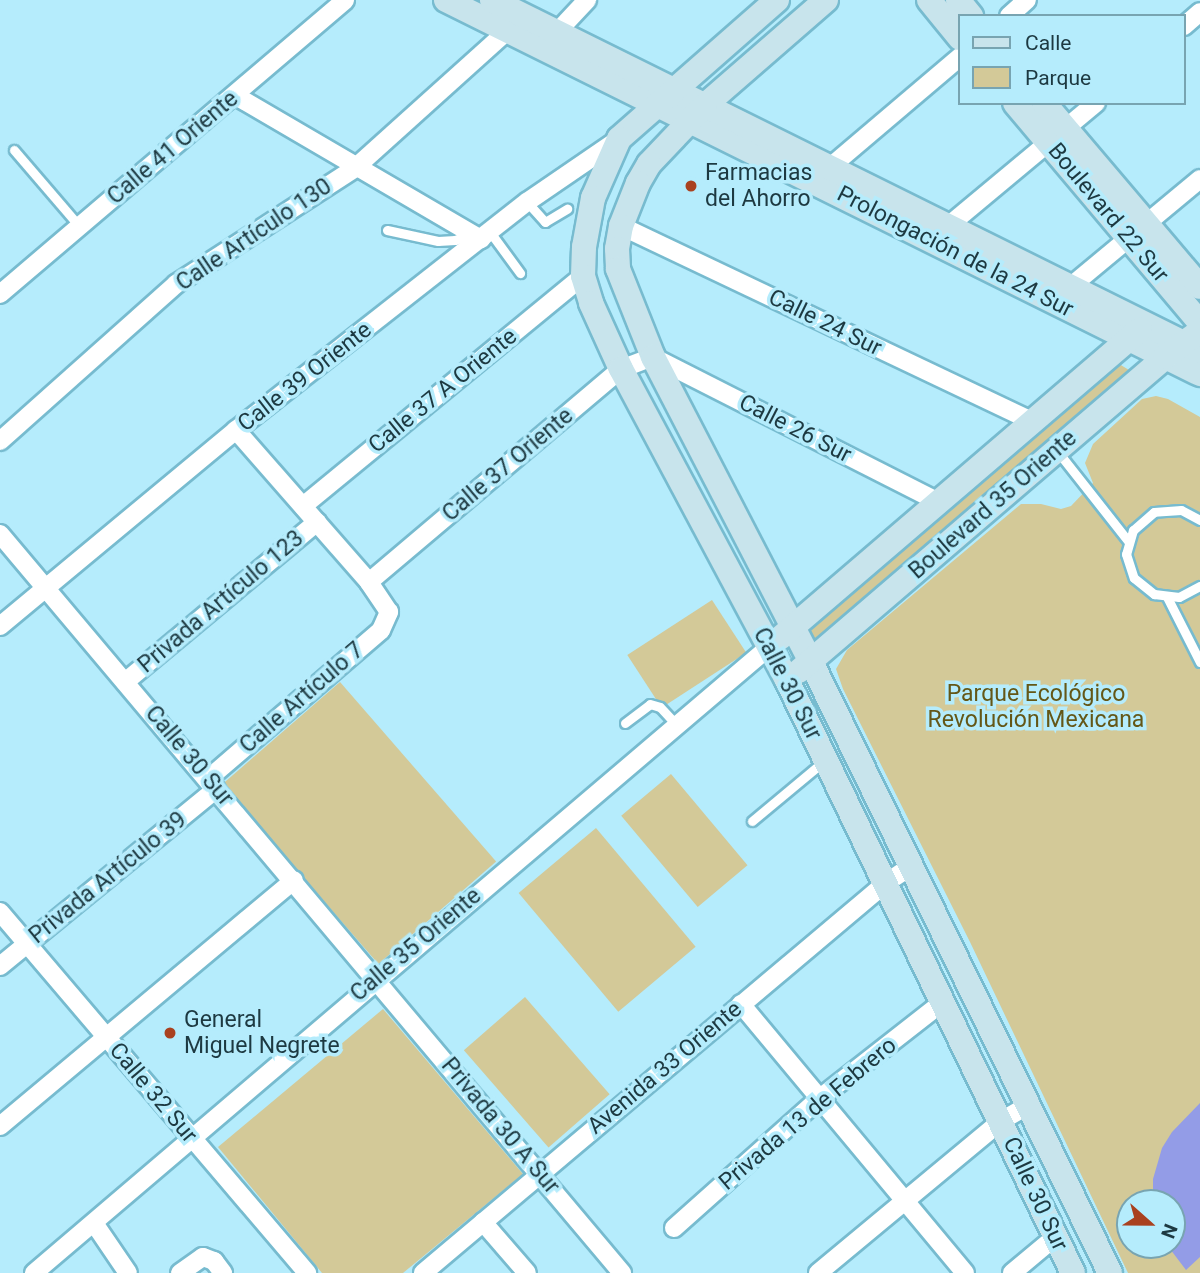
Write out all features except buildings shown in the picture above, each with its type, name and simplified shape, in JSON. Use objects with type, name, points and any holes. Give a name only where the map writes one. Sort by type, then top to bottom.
[{"type":"main road","name":"Prolongación de la 24 Sur","points":[[446,0],[508,30],[667,97],[1137,332],[1186,346],[1200,374]]},
{"type":"main road","name":"Prolongación de la 24 Sur","points":[[492,0],[557,32],[667,97]]},
{"type":"main road","name":"Calle 30 Sur","points":[[777,0],[619,139],[593,198],[584,247],[583,276],[591,303],[621,369],[787,680],[1073,1273]]},
{"type":"main road","name":"Calle 30 Sur","points":[[826,0],[697,112],[649,164],[638,183],[621,226],[618,269],[624,291],[653,357],[811,662],[909,867],[1030,1104],[1110,1273]]},
{"type":"main road","points":[[929,0],[958,36]]},
{"type":"main road","points":[[958,0],[969,14]]},
{"type":"main road","name":"Boulevard 22 Sur","points":[[1018,105],[1058,137],[1139,232],[1200,323]]},
{"type":"main road","name":"Boulevard 22 Sur","points":[[1045,105],[1058,137]]},
{"type":"main road","name":"Prolongación de la 24 Sur","points":[[697,112],[829,168],[947,227],[1062,295]]},
{"type":"main road","name":"Boulevard 22 Sur","points":[[1139,232],[1200,288]]},
{"type":"main road","name":"Boulevard 35 Oriente","points":[[769,647],[1137,332]]},
{"type":"main road","name":"Boulevard 35 Oriente","points":[[787,680],[1057,451],[1186,346]]},
{"type":"street","name":"Calle 41 Oriente","points":[[0,294],[236,96],[345,0]]},
{"type":"street","points":[[557,32],[587,0]]},
{"type":"street","points":[[1011,14],[1027,0]]},
{"type":"street","points":[[1186,24],[1200,12]]},
{"type":"street","name":"Calle Artículo 130","points":[[0,441],[176,284],[355,168],[508,30]]},
{"type":"street","points":[[829,168],[958,59]]},
{"type":"street","points":[[236,96],[355,168],[481,235]]},
{"type":"street","points":[[947,227],[1094,105]]},
{"type":"street","name":"Calle 39 Oriente","points":[[0,626],[236,430],[481,235],[619,139]]},
{"type":"street","points":[[1062,295],[1200,179]]},
{"type":"street","name":"Calle 24 Sur","points":[[621,226],[1031,421]]},
{"type":"street","name":"Calle 37 A Oriente","points":[[303,506],[583,276]]},
{"type":"street","name":"Calle 37 Oriente","points":[[369,582],[621,369],[653,357]]},
{"type":"street","name":"Calle 26 Sur","points":[[653,357],[937,501]]},
{"type":"street","points":[[236,430],[369,582]]},
{"type":"street","name":"Privada Artículo 123","points":[[125,682],[317,522]]},
{"type":"street","name":"Calle 30 Sur","points":[[0,534],[377,979]]},
{"type":"street","name":"Calle Artículo 7","points":[[212,784],[381,630],[389,612],[369,582]]},
{"type":"street","name":"Calle 35 Oriente","points":[[34,1273],[769,647]]},
{"type":"street","name":"Privada Artículo 39","points":[[0,966],[212,784]]},
{"type":"street","name":"Avenida 33 Oriente","points":[[423,1273],[741,1004],[886,883],[909,867]]},
{"type":"street","points":[[0,1126],[294,880]]},
{"type":"street","name":"Calle 32 Sur","points":[[0,912],[307,1273]]},
{"type":"street","name":"Privada 30 A Sur","points":[[377,979],[622,1273]]},
{"type":"street","name":"Privada 13 de Febrero","points":[[674,1228],[820,1098],[943,1002]]},
{"type":"street","points":[[741,1004],[906,1198],[965,1273]]},
{"type":"street","points":[[818,1273],[1001,1121],[1030,1104]]},
{"type":"street","points":[[483,1222],[527,1273]]},
{"type":"street","points":[[94,1223],[128,1273]]},
{"type":"street","points":[[1012,1273],[1055,1237]]},
{"type":"street","points":[[180,1273],[203,1256],[214,1261],[223,1273]]},
{"type":"lane","points":[[14,150],[80,227]]},
{"type":"lane","points":[[527,202],[545,222],[567,209]]},
{"type":"lane","points":[[387,230],[438,242],[481,235],[520,274]]},
{"type":"lane","points":[[1057,451],[1128,541]]},
{"type":"lane","points":[[1200,520],[1181,510],[1154,512],[1142,519],[1128,541],[1128,567],[1143,588],[1167,597],[1190,593],[1200,586]]},
{"type":"lane","points":[[1167,597],[1200,662]]},
{"type":"lane","points":[[625,723],[650,704],[660,707],[676,724]]},
{"type":"lane","points":[[751,821],[826,760]]},
{"type":"green space","points":[[1116,362],[1137,375],[812,647],[801,635]]},
{"type":"green space","name":"Parque Ecológico Revolución Mexicana","points":[[1156,396],[1168,399],[1200,417],[1200,1273],[1128,1273],[1121,1259],[1186,1259],[1186,1189],[1116,1189],[1116,1248],[970,942],[843,689],[836,669],[847,650],[1021,504],[1041,504],[1061,509],[1071,506],[1093,483],[1085,463],[1093,444],[1142,399]]},
{"type":"green space","points":[[712,600],[746,653],[662,708],[627,655]]},
{"type":"green space","points":[[340,682],[496,862],[378,964],[222,784]]},
{"type":"green space","points":[[671,774],[747,865],[698,907],[621,816]]},
{"type":"green space","points":[[596,828],[696,947],[618,1012],[519,893]]},
{"type":"green space","points":[[525,997],[610,1094],[549,1147],[464,1050]]},
{"type":"green space","points":[[383,1009],[523,1174],[403,1273],[322,1273],[218,1147]]},
{"type":"water","points":[[1200,1103],[1200,1257],[1186,1270],[1178,1259],[1186,1259],[1186,1189],[1153,1189],[1153,1179],[1162,1148],[1172,1132]]},
{"type":"place","name":"Farmacias del Ahorro","points":[[691,186]]},
{"type":"place","name":"General Miguel Negrete","points":[[170,1033]]}]
